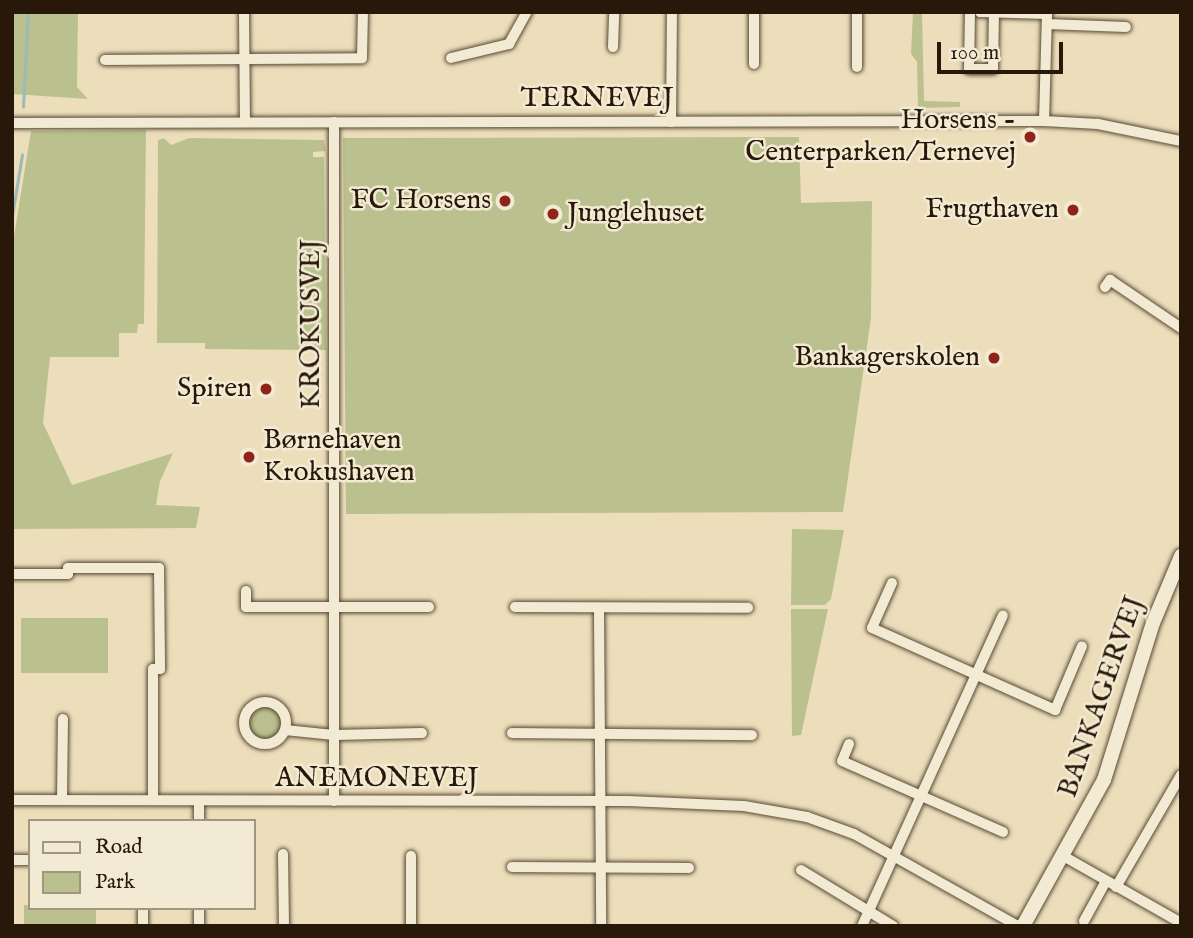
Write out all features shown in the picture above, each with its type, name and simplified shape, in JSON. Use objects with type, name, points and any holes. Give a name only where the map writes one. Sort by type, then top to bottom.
[{"type":"street","points":[[244,12],[245,122]]},
{"type":"street","points":[[105,60],[362,58],[363,12]]},
{"type":"street","points":[[451,58],[509,44],[527,12]]},
{"type":"street","points":[[613,47],[614,12]]},
{"type":"street","points":[[671,122],[672,12]]},
{"type":"street","points":[[754,12],[754,64]]},
{"type":"street","points":[[857,12],[857,66]]},
{"type":"street","points":[[970,12],[969,69],[993,69],[994,13]]},
{"type":"street","points":[[980,12],[1126,27]]},
{"type":"street","points":[[1044,121],[1047,17]]},
{"type":"street","name":"TERNEVEJ","points":[[12,123],[1044,121],[1098,124],[1181,142]]},
{"type":"street","name":"KROKUSVEJ","points":[[334,122],[334,801]]},
{"type":"street","points":[[1105,287],[1110,280],[1181,328]]},
{"type":"street","name":"BANKAGERVEJ","points":[[1020,926],[1065,857],[1104,780],[1153,623],[1181,556]]},
{"type":"street","points":[[12,574],[68,574],[68,568],[159,568],[160,669],[153,669],[153,800]]},
{"type":"street","points":[[892,583],[872,628],[976,677],[1055,710],[1082,646]]},
{"type":"street","points":[[246,591],[246,607],[429,607]]},
{"type":"street","points":[[515,607],[748,608]]},
{"type":"street","points":[[599,609],[601,926]]},
{"type":"street","points":[[862,926],[898,855],[1003,615]]},
{"type":"street","points":[[271,703],[282,710],[285,730],[277,741],[263,744],[250,738],[244,718],[252,706],[271,703]]},
{"type":"street","points":[[62,800],[63,719]]},
{"type":"street","points":[[285,730],[334,735],[422,733]]},
{"type":"street","points":[[512,733],[752,735]]},
{"type":"street","points":[[849,744],[842,761],[1003,832]]},
{"type":"street","points":[[1116,887],[1181,775]]},
{"type":"street","name":"ANEMONEVEJ","points":[[12,800],[718,803],[807,817],[898,855],[1020,926]]},
{"type":"street","points":[[199,801],[199,819]]},
{"type":"street","points":[[283,854],[284,926]]},
{"type":"street","points":[[411,856],[411,926]]},
{"type":"street","points":[[1065,857],[1174,922]]},
{"type":"street","points":[[512,867],[689,868]]},
{"type":"street","points":[[801,870],[893,926]]},
{"type":"street","points":[[1084,922],[1106,881]]},
{"type":"green space","points":[[12,12],[78,12],[77,87],[88,99],[12,94]]},
{"type":"green space","points":[[913,12],[922,12],[924,101],[960,102],[960,107],[918,108],[917,62],[911,54]]},
{"type":"green space","points":[[146,130],[144,324],[138,324],[137,333],[119,333],[119,357],[50,357],[43,423],[72,485],[173,453],[160,481],[156,505],[200,507],[196,528],[12,529],[12,249],[31,131]]},
{"type":"green space","points":[[799,137],[801,203],[872,201],[871,318],[843,512],[346,514],[343,138]]},
{"type":"green space","points":[[164,138],[171,145],[189,138],[324,140],[326,151],[313,152],[313,157],[324,157],[326,350],[205,349],[205,343],[157,343],[158,140]]},
{"type":"green space","points":[[792,529],[844,530],[831,599],[825,605],[791,605]]},
{"type":"green space","points":[[791,609],[828,609],[801,735],[792,736]]},
{"type":"green space","points":[[21,618],[108,618],[108,673],[21,673]]},
{"type":"green space","points":[[265,705],[277,711],[283,723],[277,735],[265,741],[253,735],[247,723],[253,711]]},
{"type":"green space","points":[[24,905],[28,905],[28,910],[96,910],[96,926],[24,926]]},
{"type":"waterway","points":[[23,107],[28,12]]},
{"type":"waterway","points":[[12,216],[22,155]]},
{"type":"place","name":"Horsens - Centerparken/Ternevej","points":[[1030,137]]},
{"type":"place","name":"FC Horsens","points":[[505,201]]},
{"type":"place","name":"Frugthaven","points":[[1073,210]]},
{"type":"place","name":"Junglehuset","points":[[553,214]]},
{"type":"place","name":"Bankagerskolen","points":[[994,358]]},
{"type":"place","name":"Spiren","points":[[266,389]]},
{"type":"place","name":"Børnehaven Krokushaven","points":[[249,457]]}]
